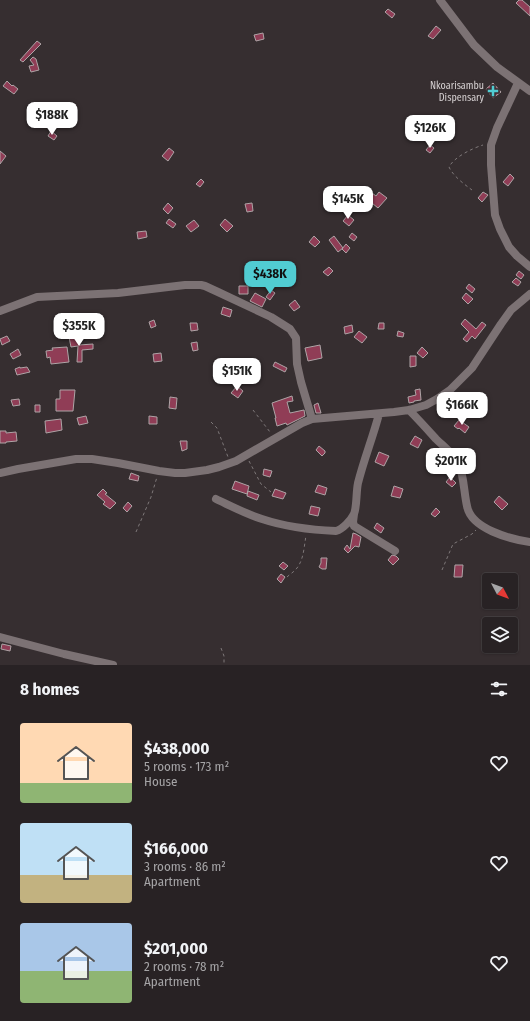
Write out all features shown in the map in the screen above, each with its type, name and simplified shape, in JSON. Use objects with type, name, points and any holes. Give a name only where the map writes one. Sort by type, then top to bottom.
[{"type":"street","points":[[440,0],[470,41],[498,67],[530,91]]},
{"type":"street","points":[[518,82],[491,145],[491,165],[495,215],[500,229],[509,247],[530,267]]},
{"type":"street","points":[[0,311],[37,297],[118,293],[185,285],[205,286],[271,316],[290,328],[296,338],[297,364],[312,419]]},
{"type":"street","points":[[0,473],[76,459],[92,459],[175,473],[195,472],[230,463],[302,423],[312,419],[379,414],[409,410],[426,405],[438,399],[450,390],[472,368],[501,324],[512,310],[530,294]]},
{"type":"street","points":[[409,410],[458,462],[469,513],[480,525],[509,538],[530,542]]},
{"type":"street","points":[[379,414],[358,484],[353,522],[354,526],[395,551]]},
{"type":"street","points":[[216,499],[262,520],[307,529],[336,531],[342,528],[354,514]]},
{"type":"street","points":[[0,637],[112,665]]},
{"type":"path","points":[[472,190],[449,169],[450,165],[471,149],[484,145],[491,145]]},
{"type":"path","points":[[253,410],[276,438]]},
{"type":"path","points":[[211,422],[217,428],[230,463]]},
{"type":"path","points":[[246,455],[260,482],[271,492]]},
{"type":"path","points":[[136,532],[151,497],[159,471]]},
{"type":"path","points":[[442,570],[453,544],[472,534],[480,525]]},
{"type":"path","points":[[287,577],[297,568],[301,560],[307,529]]},
{"type":"path","points":[[221,648],[224,656],[224,665]]},
{"type":"building","points":[[519,0],[522,0],[530,7],[530,16],[516,3]]},
{"type":"building","points":[[388,9],[395,14],[392,18],[385,12]]},
{"type":"building","points":[[436,26],[441,30],[433,39],[428,36]]},
{"type":"building","points":[[263,33],[264,39],[256,41],[254,35]]},
{"type":"building","points":[[37,41],[41,44],[23,62],[20,60]]},
{"type":"building","points":[[33,57],[36,59],[39,70],[31,72],[29,66],[34,65],[30,60]]},
{"type":"building","points":[[7,81],[18,89],[14,94],[3,86]]},
{"type":"building","name":"Nkoarisambu Dispensary","points":[[493,83],[501,92],[493,98],[486,89]]},
{"type":"building","points":[[54,103],[59,103],[58,109],[53,108]]},
{"type":"building","points":[[67,104],[75,104],[76,113],[68,114]]},
{"type":"building","points":[[51,131],[57,136],[54,140],[48,136]]},
{"type":"building","points":[[430,145],[434,148],[430,153],[426,150]]},
{"type":"building","points":[[169,148],[174,152],[168,161],[162,156]]},
{"type":"building","points":[[0,151],[6,156],[0,164]]},
{"type":"building","points":[[510,174],[514,178],[508,186],[503,182]]},
{"type":"building","points":[[201,179],[204,182],[200,187],[196,184]]},
{"type":"building","points":[[379,192],[387,198],[378,208],[367,199],[372,193],[376,196]]},
{"type":"building","points":[[483,192],[488,195],[482,202],[478,198]]},
{"type":"building","points":[[168,203],[173,208],[168,214],[163,209]]},
{"type":"building","points":[[252,203],[253,211],[247,212],[245,204]]},
{"type":"building","points":[[348,215],[354,220],[349,226],[343,221]]},
{"type":"building","points":[[169,219],[176,224],[173,228],[166,223]]},
{"type":"building","points":[[225,219],[233,226],[227,232],[220,225]]},
{"type":"building","points":[[194,220],[199,226],[191,232],[186,226]]},
{"type":"building","points":[[146,231],[147,237],[138,239],[137,232]]},
{"type":"building","points":[[352,233],[357,237],[354,241],[349,237]]},
{"type":"building","points":[[314,236],[320,242],[315,247],[309,242]]},
{"type":"building","points":[[334,236],[343,248],[338,252],[329,240]]},
{"type":"building","points":[[346,244],[350,248],[346,253],[342,249]]},
{"type":"building","points":[[329,267],[333,271],[328,276],[323,272]]},
{"type":"building","points":[[519,271],[524,275],[521,279],[516,275]]},
{"type":"building","points":[[516,278],[521,282],[518,286],[512,282]]},
{"type":"building","points":[[469,284],[475,289],[472,293],[466,288]]},
{"type":"building","points":[[239,286],[248,286],[248,294],[239,294]]},
{"type":"building","points":[[271,290],[275,293],[270,300],[266,297]]},
{"type":"building","points":[[255,293],[266,299],[262,307],[250,301]]},
{"type":"building","points":[[466,293],[473,299],[468,304],[462,298]]},
{"type":"building","points":[[295,300],[300,307],[294,311],[289,305]]},
{"type":"building","points":[[223,307],[232,310],[230,317],[221,314]]},
{"type":"building","points":[[465,319],[476,329],[482,322],[486,325],[475,339],[472,336],[467,342],[463,339],[469,332],[461,324]]},
{"type":"building","points":[[154,320],[156,326],[151,328],[149,322]]},
{"type":"building","points":[[190,323],[197,323],[198,330],[191,331]]},
{"type":"building","points":[[379,323],[384,323],[384,329],[378,329]]},
{"type":"building","points":[[352,325],[353,332],[345,334],[344,327]]},
{"type":"building","points":[[359,331],[367,337],[362,343],[354,337]]},
{"type":"building","points":[[398,331],[404,333],[403,337],[397,336]]},
{"type":"building","points":[[77,335],[79,345],[93,344],[93,349],[82,350],[82,362],[77,362],[78,346],[71,347],[69,337]]},
{"type":"building","points":[[7,336],[10,341],[2,345],[0,339]]},
{"type":"building","points":[[197,342],[198,350],[193,351],[191,343]]},
{"type":"building","points":[[320,345],[322,358],[308,361],[305,348]]},
{"type":"building","points":[[67,347],[69,362],[51,364],[50,357],[47,358],[46,351],[53,350],[52,348]]},
{"type":"building","points":[[422,347],[428,353],[423,358],[417,353]]},
{"type":"building","points":[[18,349],[21,355],[13,359],[10,354]]},
{"type":"building","points":[[161,353],[162,361],[154,362],[153,354]]},
{"type":"building","points":[[410,356],[416,356],[416,366],[410,367]]},
{"type":"building","points":[[275,362],[287,368],[285,372],[273,366]]},
{"type":"building","points":[[27,367],[30,372],[17,375],[15,369]]},
{"type":"building","points":[[237,386],[243,391],[238,398],[231,393]]},
{"type":"building","points":[[420,389],[421,400],[409,403],[408,397],[416,395],[415,390]]},
{"type":"building","points":[[60,390],[75,390],[73,411],[56,411],[56,399],[60,399]]},
{"type":"building","points":[[292,396],[293,401],[287,402],[290,413],[304,410],[305,416],[287,425],[286,423],[277,426],[272,403]]},
{"type":"building","points":[[170,397],[177,398],[176,409],[169,408]]},
{"type":"building","points":[[19,399],[20,405],[13,406],[11,400]]},
{"type":"building","points":[[318,403],[321,413],[316,413],[314,405]]},
{"type":"building","points":[[35,405],[40,405],[40,412],[35,412]]},
{"type":"building","points":[[86,416],[88,423],[79,425],[77,418]]},
{"type":"building","points":[[149,416],[157,417],[157,424],[149,424]]},
{"type":"building","points":[[61,419],[62,430],[46,433],[45,421]]},
{"type":"building","points":[[459,420],[469,427],[465,433],[454,426]]},
{"type":"building","points":[[0,431],[6,431],[6,433],[16,432],[17,441],[0,443]]},
{"type":"building","points":[[415,436],[422,440],[418,448],[410,444]]},
{"type":"building","points":[[180,441],[187,441],[187,449],[182,451]]},
{"type":"building","points":[[319,446],[325,451],[322,456],[316,450]]},
{"type":"building","points":[[379,452],[389,456],[384,466],[375,462]]},
{"type":"building","points":[[264,469],[272,471],[270,477],[263,475]]},
{"type":"building","points":[[131,473],[139,476],[138,481],[129,479]]},
{"type":"building","points":[[450,477],[456,483],[452,487],[446,482]]},
{"type":"building","points":[[235,481],[249,486],[247,494],[232,489]]},
{"type":"building","points":[[318,485],[327,488],[325,495],[315,492]]},
{"type":"building","points":[[394,486],[403,489],[400,498],[391,496]]},
{"type":"building","points":[[103,489],[107,493],[105,494],[116,503],[110,509],[103,504],[105,502],[97,495]]},
{"type":"building","points":[[275,489],[286,493],[283,499],[272,496]]},
{"type":"building","points":[[248,491],[259,495],[257,500],[247,496]]},
{"type":"building","points":[[499,496],[508,504],[502,510],[494,502]]},
{"type":"building","points":[[128,502],[132,506],[127,512],[123,508]]},
{"type":"building","points":[[311,506],[320,508],[318,516],[309,514]]},
{"type":"building","points":[[436,508],[440,512],[435,517],[431,514]]},
{"type":"building","points":[[377,523],[384,528],[381,533],[374,528]]},
{"type":"building","points":[[353,533],[361,537],[359,547],[355,546],[348,553],[344,549],[347,545],[350,549]]},
{"type":"building","points":[[392,555],[399,559],[393,565],[388,560]]},
{"type":"building","points":[[321,558],[327,558],[326,569],[319,567]]},
{"type":"building","points":[[283,562],[288,566],[284,570],[279,566]]},
{"type":"building","points":[[455,565],[463,565],[462,577],[454,577]]},
{"type":"building","points":[[281,574],[285,577],[281,583],[277,579]]},
{"type":"building","points":[[2,644],[11,646],[10,651],[1,649]]},
{"type":"place","name":"Nkoarisambu Dispensary","points":[[493,91]]}]
